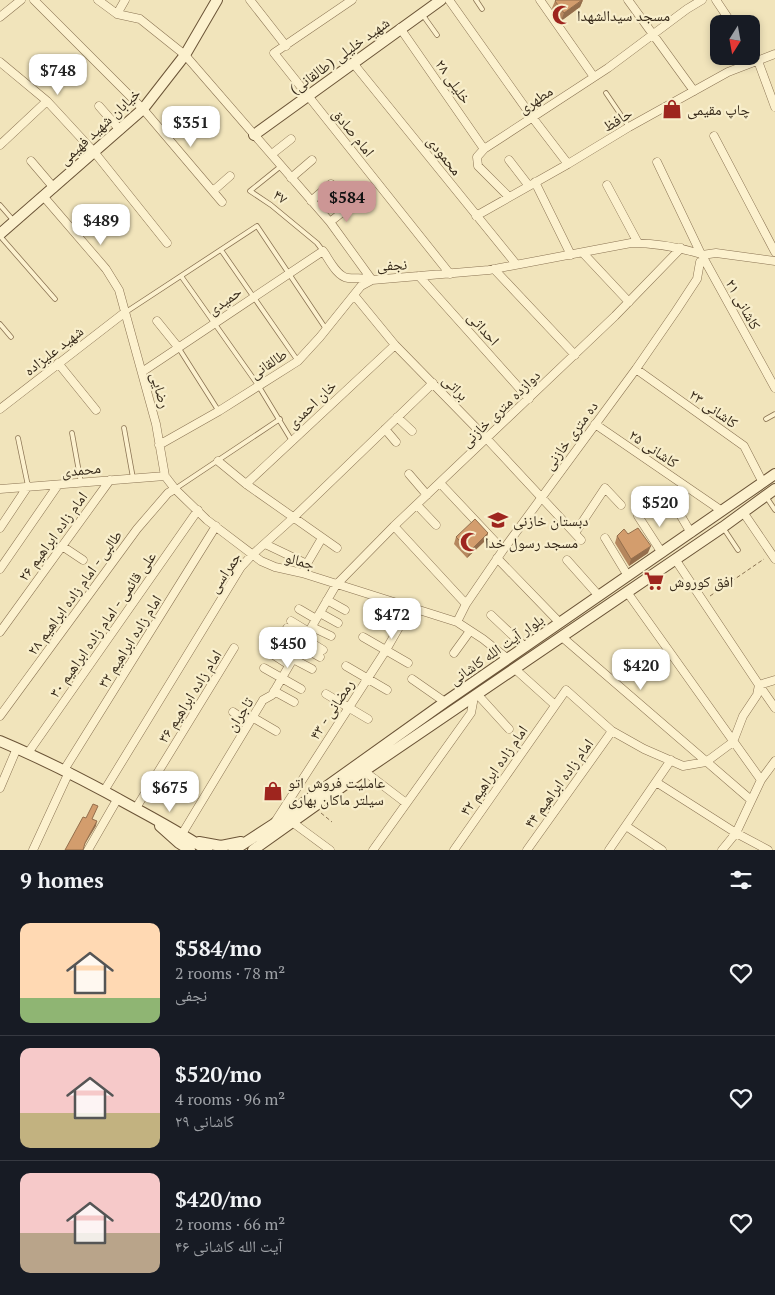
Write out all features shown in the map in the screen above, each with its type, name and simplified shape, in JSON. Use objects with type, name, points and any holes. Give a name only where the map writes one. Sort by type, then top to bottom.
[{"type":"main road","name":"شهید خلیلی (طالقانی)","points":[[254,135],[441,0]]},
{"type":"main road","name":"خیابان شهید فهیمی","points":[[0,235],[143,109],[185,55],[215,1]]},
{"type":"main road","name":"بلوار آیت الله کاشانی","points":[[256,845],[274,824],[445,702],[775,474]]},
{"type":"main road","name":"بلوار آیت الله کاشانی","points":[[234,850],[256,845],[292,822],[723,527],[775,489]]},
{"type":"main road","points":[[508,659],[515,669]]},
{"type":"main road","points":[[0,741],[66,771],[118,798],[146,814],[183,841],[207,850]]},
{"type":"main road","points":[[183,841],[220,846],[256,845]]},
{"type":"main road","points":[[183,841],[190,850]]},
{"type":"street","points":[[0,17],[21,0]]},
{"type":"street","points":[[34,0],[143,109],[222,202]]},
{"type":"street","points":[[98,0],[117,14],[125,0]]},
{"type":"street","points":[[250,0],[286,46],[352,0]]},
{"type":"street","points":[[449,0],[532,117],[568,164]]},
{"type":"street","points":[[540,0],[594,77]]},
{"type":"street","points":[[628,0],[694,91]]},
{"type":"street","name":"مطهری","points":[[484,149],[594,77],[702,0]]},
{"type":"street","points":[[716,0],[726,15]]},
{"type":"street","name":"نجفی","points":[[117,14],[140,19],[185,55],[330,222],[372,280],[494,269],[638,243],[681,248],[702,257],[716,253],[775,261]]},
{"type":"street","name":"خلیلی ۲۸","points":[[400,28],[484,149]]},
{"type":"street","name":"امام صادق","points":[[286,46],[274,54],[450,274]]},
{"type":"street","name":"حافظ","points":[[760,60],[775,54]]},
{"type":"street","points":[[0,62],[47,101],[94,153],[167,243]]},
{"type":"street","name":"محمودی","points":[[353,63],[516,264]]},
{"type":"street","name":"حافظ","points":[[476,216],[629,127],[728,72],[747,65]]},
{"type":"street","points":[[759,65],[775,107]]},
{"type":"street","points":[[0,146],[47,101]]},
{"type":"street","points":[[99,106],[120,130]]},
{"type":"street","points":[[714,136],[775,252]]},
{"type":"street","points":[[272,154],[291,139]]},
{"type":"street","points":[[484,149],[477,157],[478,166],[509,197]]},
{"type":"street","points":[[291,178],[312,160]]},
{"type":"street","points":[[509,160],[532,184],[572,255]]},
{"type":"street","points":[[31,161],[54,188]]},
{"type":"street","name":"کاشانی ۲۱","points":[[657,162],[702,257],[775,388]]},
{"type":"street","points":[[213,191],[230,176]]},
{"type":"street","points":[[311,200],[331,184]]},
{"type":"street","points":[[607,185],[638,243]]},
{"type":"street","name":"رضایی","points":[[44,197],[114,280],[119,290],[156,424],[165,476]]},
{"type":"street","points":[[330,222],[350,206]]},
{"type":"street","name":"دوازده متری خازنی","points":[[336,585],[394,526],[575,355],[681,248]]},
{"type":"street","name":"حمیدی","points":[[142,372],[323,250]]},
{"type":"street","name":"۴۷","points":[[323,250],[341,275],[346,278],[361,277],[372,280]]},
{"type":"street","points":[[583,253],[629,302]]},
{"type":"street","name":"ده متری خازنی","points":[[457,622],[466,604],[497,558],[636,369],[698,280],[702,257]]},
{"type":"street","points":[[494,269],[575,355]]},
{"type":"street","name":"احداثی","points":[[419,276],[529,399]]},
{"type":"street","name":"طالقانی","points":[[159,445],[219,411],[298,361],[361,286],[372,280]]},
{"type":"street","name":"براتی","points":[[354,295],[395,345],[487,439],[578,537],[605,488],[621,505]]},
{"type":"street","name":"شهید علیزاده","points":[[0,409],[124,313]]},
{"type":"street","points":[[157,321],[178,347]]},
{"type":"street","name":"خان احمدی","points":[[246,484],[395,345]]},
{"type":"street","points":[[58,363],[96,410]]},
{"type":"street","name":"کاشانی ۲۳","points":[[636,369],[744,446],[763,483]]},
{"type":"street","name":"جمراسی","points":[[104,791],[241,567],[432,383]]},
{"type":"street","points":[[398,417],[412,431]]},
{"type":"street","name":"کاشانی ۲۵","points":[[595,424],[722,511]]},
{"type":"street","points":[[384,429],[396,442]]},
{"type":"street","points":[[218,461],[246,484],[337,548]]},
{"type":"street","points":[[409,474],[427,495]]},
{"type":"street","name":"محمدی","points":[[0,489],[165,476]]},
{"type":"street","name":"جمالو","points":[[165,476],[207,520],[252,555],[275,568],[302,574],[457,622],[508,659]]},
{"type":"street","name":"امام زاده ابراهیم ۲۶","points":[[0,632],[110,480]]},
{"type":"street","points":[[440,483],[503,550]]},
{"type":"street","points":[[0,569],[58,485]]},
{"type":"street","points":[[0,528],[28,486]]},
{"type":"street","name":"طالبی - امام زاده ابراهیم ۲۸","points":[[0,716],[138,529],[168,493],[176,489]]},
{"type":"street","points":[[417,505],[436,525]]},
{"type":"street","points":[[675,506],[691,533]]},
{"type":"street","name":"علی قائمی - امام زاده ابراهیم ۳۰","points":[[28,753],[198,510]]},
{"type":"street","points":[[743,512],[773,557]]},
{"type":"street","points":[[638,516],[662,553]]},
{"type":"street","name":"امام زاده ابراهیم ۳۲","points":[[33,850],[66,771],[216,526]]},
{"type":"street","points":[[394,526],[466,604]]},
{"type":"street","points":[[302,574],[322,538]]},
{"type":"street","points":[[605,538],[628,576]]},
{"type":"street","points":[[265,544],[307,564]]},
{"type":"street","points":[[62,546],[83,560]]},
{"type":"street","points":[[497,558],[560,623]]},
{"type":"street","points":[[676,559],[775,708]]},
{"type":"street","points":[[567,560],[599,596]]},
{"type":"street","name":"تاجران","points":[[183,841],[250,720],[263,700],[272,695],[336,585]]},
{"type":"street","points":[[627,592],[761,780]]},
{"type":"street","points":[[327,600],[345,610]]},
{"type":"street","name":"رمضانی - ۴۳","points":[[274,824],[386,650],[410,608]]},
{"type":"street","points":[[299,609],[312,669]]},
{"type":"street","points":[[491,615],[525,647]]},
{"type":"street","points":[[272,654],[338,623]]},
{"type":"street","points":[[289,625],[322,653]]},
{"type":"street","points":[[454,653],[470,631]]},
{"type":"street","points":[[279,641],[331,636]]},
{"type":"street","points":[[562,636],[751,800]]},
{"type":"street","points":[[363,637],[408,664]]},
{"type":"street","name":"امام زاده ابراهیم ۳۶","points":[[136,808],[234,648]]},
{"type":"street","points":[[346,666],[387,690]]},
{"type":"street","points":[[264,668],[301,689]]},
{"type":"street","points":[[515,669],[554,705],[566,690],[612,731],[644,749],[683,766],[706,762],[733,742],[743,716],[757,695],[759,685]]},
{"type":"street","points":[[412,679],[445,702]]},
{"type":"street","points":[[759,685],[775,680]]},
{"type":"street","points":[[274,690],[294,702]]},
{"type":"street","points":[[326,694],[368,718]]},
{"type":"street","points":[[373,850],[471,713],[476,696],[509,729]]},
{"type":"street","name":"امام زاده ابراهیم ۴۲","points":[[454,850],[554,705]]},
{"type":"street","points":[[233,712],[276,731]]},
{"type":"street","name":"امام زاده ابراهیم ۴۴","points":[[527,850],[612,731]]},
{"type":"street","points":[[0,788],[17,748]]},
{"type":"street","points":[[609,850],[671,760]]},
{"type":"street","points":[[722,850],[736,833],[761,780],[775,761]]},
{"type":"street","points":[[364,771],[406,803]]},
{"type":"street","points":[[656,782],[736,833],[768,850]]},
{"type":"street","points":[[88,850],[118,798]]},
{"type":"street","points":[[292,822],[330,850]]},
{"type":"street","points":[[626,826],[662,850]]},
{"type":"lane","points":[[476,0],[482,8]]},
{"type":"lane","points":[[422,14],[437,35]]},
{"type":"lane","points":[[606,93],[629,127]]},
{"type":"lane","name":"۴۷","points":[[281,166],[250,192],[271,204],[323,250]]},
{"type":"lane","points":[[0,205],[14,221]]},
{"type":"lane","points":[[124,313],[257,226],[326,329]]},
{"type":"lane","points":[[0,235],[56,299]]},
{"type":"lane","points":[[220,250],[298,361]]},
{"type":"lane","points":[[181,276],[258,385],[292,441]]},
{"type":"lane","points":[[0,324],[11,337]]},
{"type":"lane","points":[[178,347],[219,411]]},
{"type":"lane","points":[[766,419],[775,414]]},
{"type":"lane","points":[[176,489],[280,419]]},
{"type":"lane","points":[[124,428],[132,478]]},
{"type":"lane","points":[[72,434],[81,484]]},
{"type":"lane","points":[[18,438],[28,486]]},
{"type":"lane","points":[[766,496],[775,510]]},
{"type":"lane","points":[[723,527],[738,550]]},
{"type":"path","points":[[704,601],[773,557]]},
{"type":"path","points":[[313,807],[332,822]]},
{"type":"building","points":[[556,0],[582,0],[564,13]]},
{"type":"building","points":[[677,105],[675,110],[669,109]]},
{"type":"building","name":"مسجد رسول خدا","points":[[475,519],[488,533],[470,551],[456,537]]},
{"type":"building","points":[[638,528],[651,546],[631,559],[617,536],[624,529],[628,534]]},
{"type":"building","points":[[93,804],[98,806],[92,819],[97,821],[83,850],[65,850],[83,817],[86,818]]},
{"type":"place","name":"مسجد سیدالشهدا","points":[[562,15]]},
{"type":"place","name":"چاپ مقیمی","points":[[672,109]]},
{"type":"place","name":"دبستان خازنی","points":[[498,520]]},
{"type":"place","name":"مسجد رسول خدا","points":[[470,542]]},
{"type":"place","name":"افق کوروش","points":[[654,581]]},
{"type":"place","name":"عاملیت فروش اتو سیلتر ماکان بهاری","points":[[273,791]]}]
